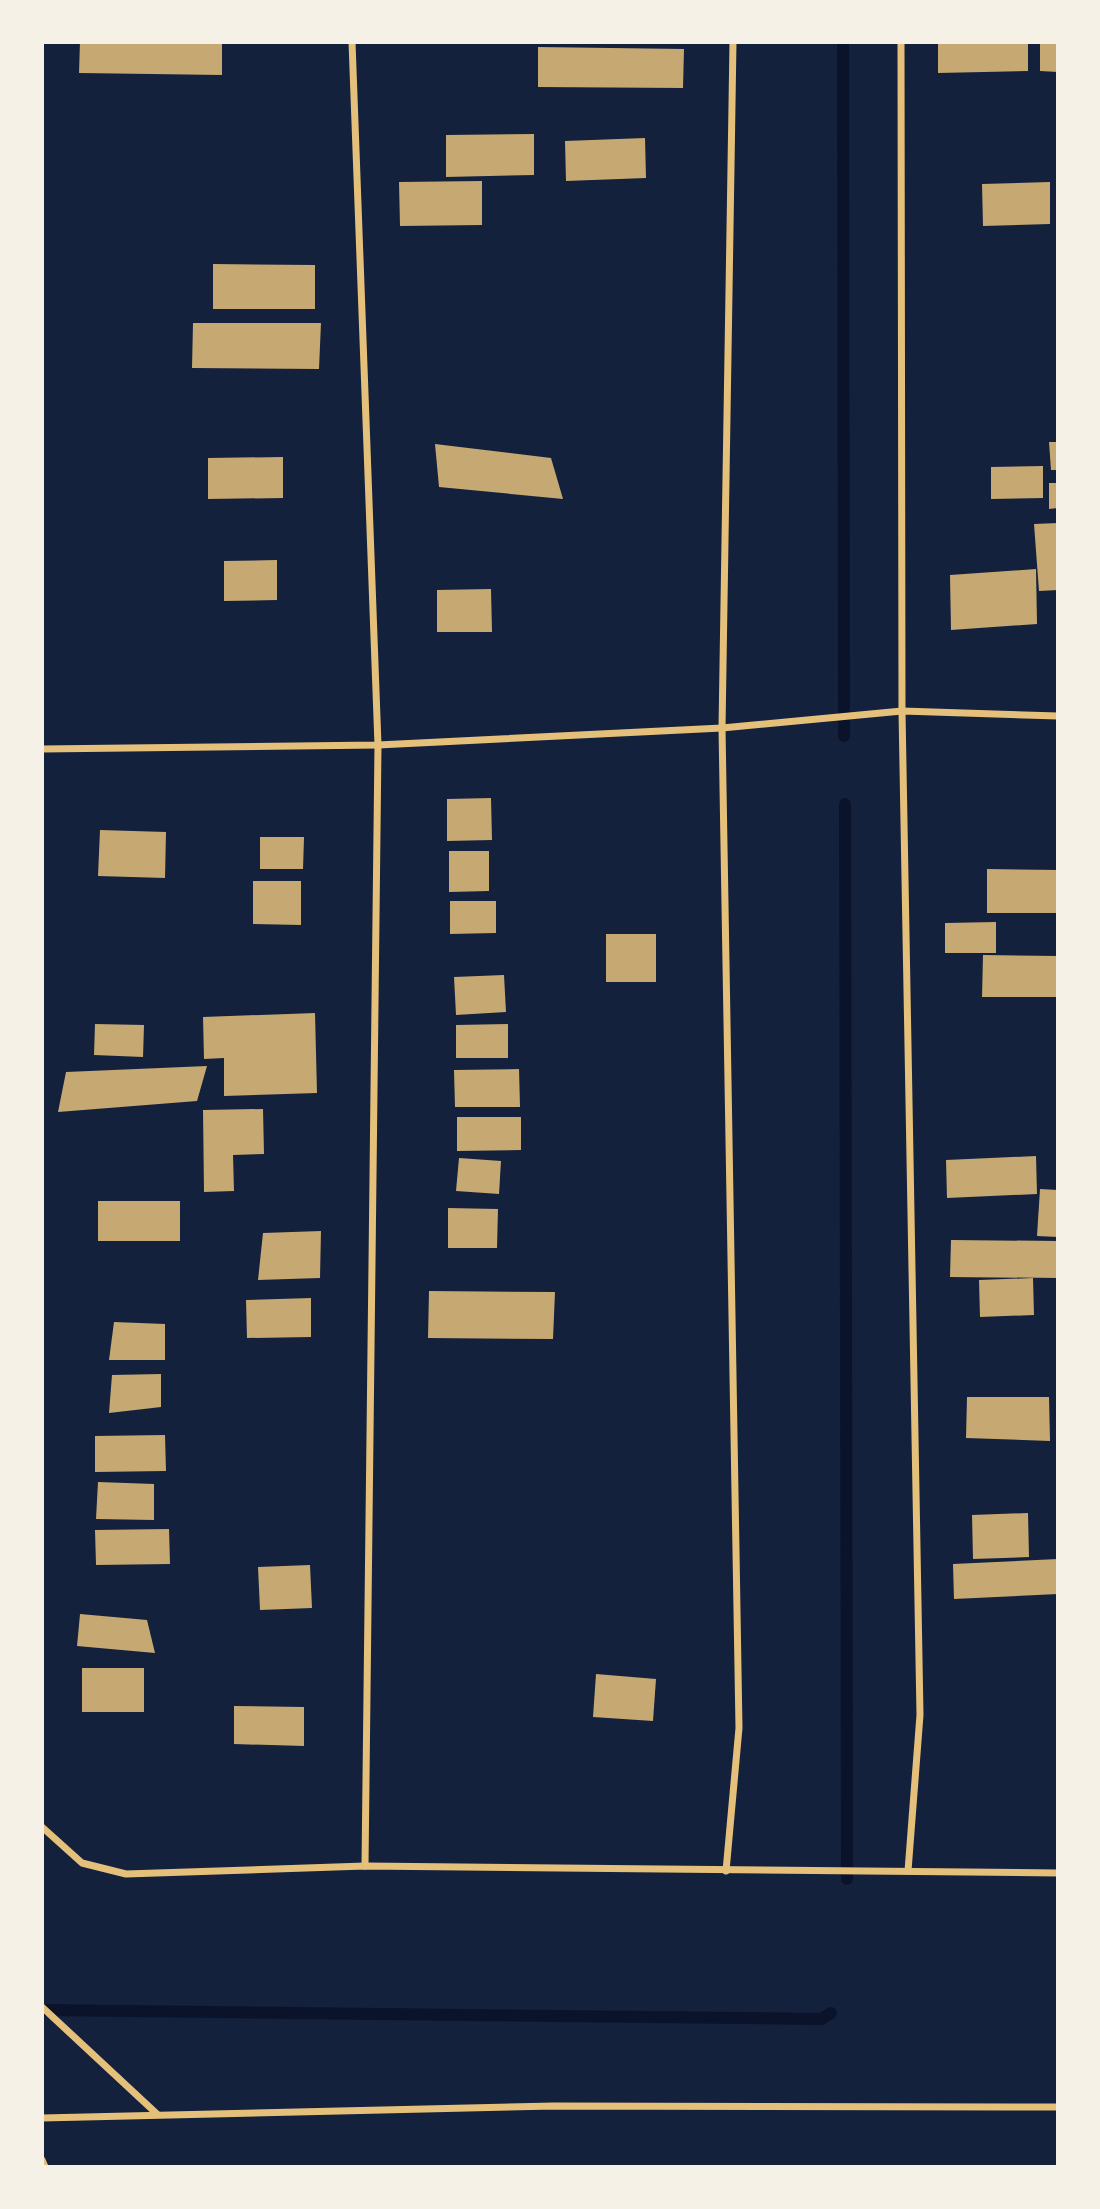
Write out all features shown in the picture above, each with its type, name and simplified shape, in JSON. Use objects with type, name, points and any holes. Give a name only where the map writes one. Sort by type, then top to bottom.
[{"type":"street","points":[[352,42],[378,745],[365,1866]]},
{"type":"street","points":[[726,1871],[739,1728],[722,728],[733,42]]},
{"type":"street","points":[[901,42],[902,711],[920,1715],[908,1871]]},
{"type":"street","points":[[42,748],[378,745],[722,728],[902,711],[1058,716]]},
{"type":"street","points":[[42,1827],[82,1863],[126,1874],[365,1866],[1058,1873]]},
{"type":"street","points":[[42,2007],[157,2114]]},
{"type":"street","points":[[42,2118],[554,2106],[1058,2106]]},
{"type":"street","points":[[42,2160],[45,2167]]},
{"type":"building","points":[[80,42],[222,42],[222,75],[79,73]]},
{"type":"building","points":[[938,42],[1028,42],[1028,71],[938,73]]},
{"type":"building","points":[[1040,42],[1058,43],[1058,72],[1040,71]]},
{"type":"building","points":[[538,47],[684,49],[683,88],[538,87]]},
{"type":"building","points":[[534,134],[534,175],[446,177],[446,135]]},
{"type":"building","points":[[645,138],[646,178],[566,181],[565,141]]},
{"type":"building","points":[[482,181],[482,225],[400,226],[399,182]]},
{"type":"building","points":[[1050,182],[1050,224],[983,226],[982,184]]},
{"type":"building","points":[[213,264],[315,265],[315,309],[213,309]]},
{"type":"building","points":[[193,323],[321,323],[319,369],[192,368]]},
{"type":"building","points":[[1049,442],[1058,442],[1058,470],[1051,470]]},
{"type":"building","points":[[435,444],[551,458],[563,499],[439,487]]},
{"type":"building","points":[[283,457],[283,498],[208,499],[208,458]]},
{"type":"building","points":[[1043,466],[1043,498],[991,499],[991,467]]},
{"type":"building","points":[[1049,483],[1058,483],[1058,508],[1049,509]]},
{"type":"building","points":[[1058,523],[1058,590],[1039,591],[1034,524]]},
{"type":"building","points":[[277,560],[277,600],[224,601],[224,561]]},
{"type":"building","points":[[1036,569],[1037,624],[951,630],[950,575]]},
{"type":"building","points":[[491,589],[492,632],[437,632],[437,590]]},
{"type":"building","points":[[491,798],[492,840],[447,841],[447,799]]},
{"type":"building","points":[[100,830],[166,832],[165,878],[98,876]]},
{"type":"building","points":[[260,837],[304,837],[303,869],[260,869]]},
{"type":"building","points":[[449,851],[489,851],[489,891],[449,892]]},
{"type":"building","points":[[987,869],[1058,870],[1058,913],[987,913]]},
{"type":"building","points":[[253,881],[301,881],[301,925],[253,924]]},
{"type":"building","points":[[450,901],[496,901],[496,933],[450,934]]},
{"type":"building","points":[[996,922],[996,953],[945,953],[945,923]]},
{"type":"building","points":[[606,934],[656,934],[656,982],[606,982]]},
{"type":"building","points":[[983,955],[1058,956],[1058,997],[982,997]]},
{"type":"building","points":[[504,975],[506,1012],[456,1015],[454,977]]},
{"type":"building","points":[[315,1013],[317,1093],[224,1096],[224,1058],[204,1059],[203,1017]]},
{"type":"building","points":[[95,1024],[144,1025],[143,1057],[94,1055]]},
{"type":"building","points":[[508,1024],[508,1058],[456,1058],[456,1025]]},
{"type":"building","points":[[207,1066],[197,1101],[58,1112],[66,1072]]},
{"type":"building","points":[[519,1069],[520,1107],[455,1107],[454,1070]]},
{"type":"building","points":[[263,1109],[264,1154],[233,1155],[234,1191],[204,1192],[203,1110]]},
{"type":"building","points":[[457,1117],[521,1117],[521,1150],[457,1151]]},
{"type":"building","points":[[1036,1156],[1037,1194],[947,1198],[946,1160]]},
{"type":"building","points":[[459,1158],[501,1161],[499,1194],[456,1191]]},
{"type":"building","points":[[1040,1189],[1058,1190],[1058,1237],[1037,1236]]},
{"type":"building","points":[[98,1201],[180,1201],[180,1241],[98,1241]]},
{"type":"building","points":[[448,1208],[498,1209],[497,1248],[448,1248]]},
{"type":"building","points":[[321,1231],[320,1278],[258,1280],[263,1233]]},
{"type":"building","points":[[951,1240],[1058,1241],[1058,1278],[950,1277]]},
{"type":"building","points":[[1033,1278],[1034,1315],[980,1317],[979,1280]]},
{"type":"building","points":[[429,1291],[555,1292],[553,1339],[428,1338]]},
{"type":"building","points":[[311,1298],[311,1337],[247,1338],[246,1300]]},
{"type":"building","points":[[114,1322],[165,1324],[165,1360],[109,1360]]},
{"type":"building","points":[[161,1374],[161,1407],[109,1413],[112,1375]]},
{"type":"building","points":[[967,1397],[1049,1397],[1050,1441],[966,1438]]},
{"type":"building","points":[[165,1435],[166,1471],[95,1472],[95,1436]]},
{"type":"building","points":[[98,1482],[154,1484],[154,1520],[96,1519]]},
{"type":"building","points":[[1028,1513],[1029,1557],[973,1559],[972,1515]]},
{"type":"building","points":[[169,1529],[170,1564],[96,1565],[95,1530]]},
{"type":"building","points":[[1058,1559],[1058,1594],[954,1599],[953,1564]]},
{"type":"building","points":[[310,1565],[312,1608],[260,1610],[258,1567]]},
{"type":"building","points":[[80,1614],[147,1620],[155,1653],[77,1646]]},
{"type":"building","points":[[82,1668],[144,1668],[144,1712],[82,1712]]},
{"type":"building","points":[[596,1674],[656,1679],[653,1721],[593,1717]]},
{"type":"building","points":[[234,1706],[304,1707],[304,1746],[234,1744]]},
{"type":"waterway","points":[[843,42],[844,736]]},
{"type":"waterway","points":[[845,804],[847,1879]]},
{"type":"waterway","points":[[42,2010],[821,2019],[831,2013]]}]
